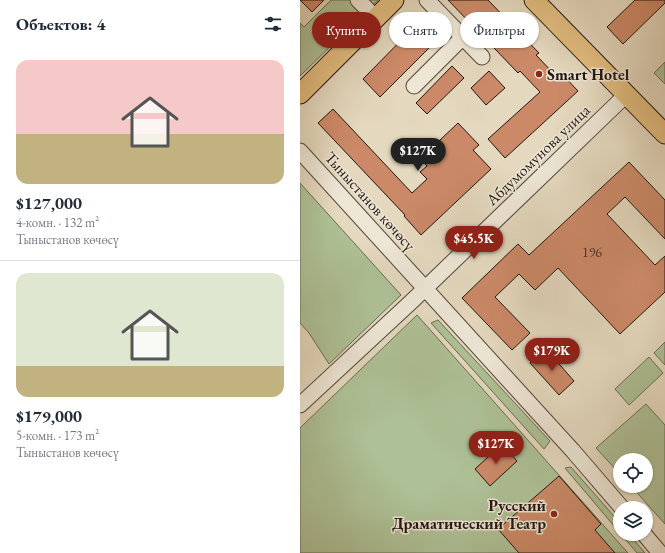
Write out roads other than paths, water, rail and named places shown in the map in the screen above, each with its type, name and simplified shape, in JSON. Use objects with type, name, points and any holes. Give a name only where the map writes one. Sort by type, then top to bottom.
[{"type":"main road","points":[[381,13],[394,0]]},
{"type":"main road","points":[[534,0],[665,134]]},
{"type":"main road","points":[[300,94],[346,48]]},
{"type":"street","points":[[358,0],[370,12]]},
{"type":"street","points":[[427,0],[460,34]]},
{"type":"street","points":[[414,86],[460,40]]},
{"type":"street","points":[[474,48],[482,56]]},
{"type":"street","name":"Абдумомунова улица","points":[[300,405],[425,288],[626,94]]},
{"type":"street","name":"Тыныстанов көчөсү","points":[[300,151],[573,451],[616,501]]},
{"type":"street","points":[[650,541],[660,553]]},
{"type":"place","name":"Smart Hotel","points":[[539,74]]},
{"type":"place","name":"Русский Драматический Театр","points":[[554,514]]}]
